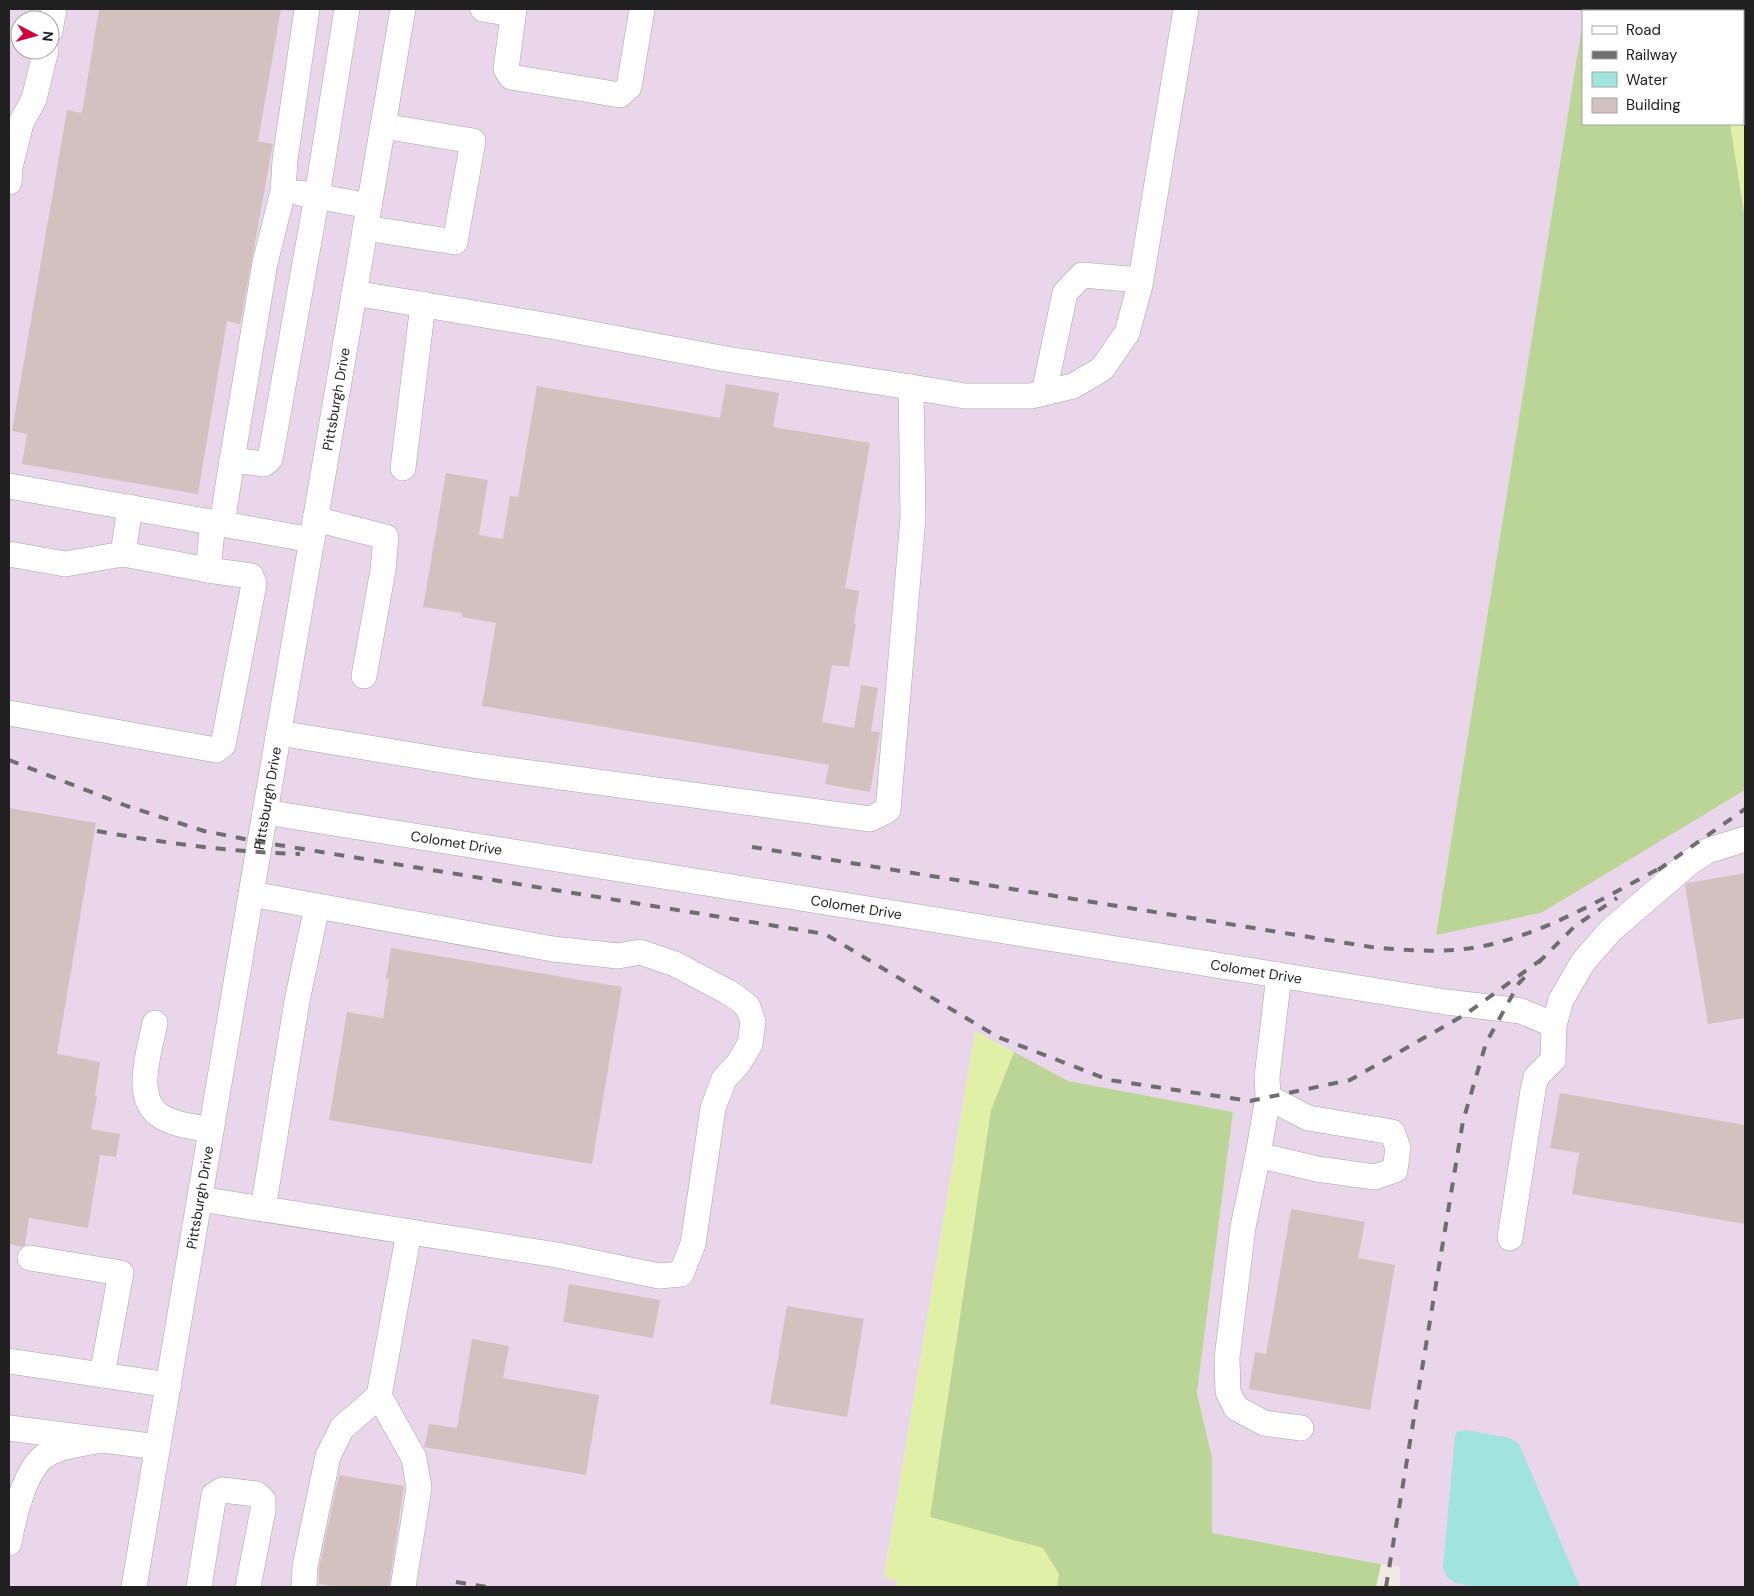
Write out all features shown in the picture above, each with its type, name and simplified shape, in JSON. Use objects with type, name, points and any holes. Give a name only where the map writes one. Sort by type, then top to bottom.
[{"type":"street","points":[[208,570],[232,460],[265,263],[283,191],[307,9]]},
{"type":"street","points":[[232,460],[264,464],[270,459],[317,196],[347,9]]},
{"type":"street","name":"Pittsburgh Drive","points":[[134,1587],[402,9]]},
{"type":"street","points":[[484,9],[514,11],[506,69],[511,77],[620,95],[629,87],[642,9]]},
{"type":"street","points":[[354,293],[550,326],[726,360],[965,396],[1031,396],[1073,386],[1102,369],[1127,334],[1140,280],[1186,9]]},
{"type":"street","points":[[9,182],[10,168],[21,123],[34,99],[44,60]]},
{"type":"street","points":[[283,191],[317,196],[367,217],[455,242],[473,141],[383,126]]},
{"type":"street","points":[[1044,393],[1065,293],[1082,275],[1140,280]]},
{"type":"street","points":[[403,468],[424,304]]},
{"type":"street","points":[[279,733],[473,765],[870,819],[888,810],[913,518],[911,387]]},
{"type":"street","points":[[9,486],[218,523],[386,537],[383,570],[364,676]]},
{"type":"street","points":[[123,554],[130,507]]},
{"type":"street","points":[[9,554],[66,564],[123,554],[251,576],[254,584],[223,745],[216,750],[9,713]]},
{"type":"street","name":"Colomet Drive","points":[[265,812],[1446,1002],[1521,1011],[1554,1024]]},
{"type":"street","points":[[1510,1238],[1536,1078],[1553,1060],[1554,1024],[1561,1000],[1583,962],[1611,930],[1689,863],[1707,851],[1745,839]]},
{"type":"street","points":[[200,1199],[557,1255],[659,1276],[681,1274],[693,1244],[713,1108],[724,1079],[738,1064],[750,1044],[752,1022],[748,1007],[728,992],[675,964],[640,952],[618,956],[553,949],[251,894]]},
{"type":"street","points":[[262,1209],[297,1002],[317,906]]},
{"type":"street","points":[[1279,975],[1267,1077],[1268,1097],[1243,1227],[1227,1358],[1228,1392],[1236,1408],[1264,1423],[1301,1428]]},
{"type":"street","points":[[155,1023],[144,1087],[148,1102],[158,1115],[174,1122],[211,1130]]},
{"type":"street","points":[[1258,1155],[1318,1168],[1375,1177],[1395,1170],[1398,1148],[1392,1132],[1308,1118],[1268,1097]]},
{"type":"street","points":[[304,1587],[306,1566],[328,1456],[342,1428],[379,1396],[409,1232]]},
{"type":"street","points":[[30,1258],[121,1274],[102,1375]]},
{"type":"street","points":[[9,1360],[169,1385]]},
{"type":"street","points":[[379,1396],[414,1458],[419,1488],[403,1587]]},
{"type":"street","points":[[9,1428],[158,1447]]},
{"type":"street","points":[[9,1543],[12,1523],[28,1478],[43,1458],[63,1448],[101,1440]]},
{"type":"street","points":[[199,1587],[214,1495],[222,1490],[257,1494],[263,1500],[263,1510],[248,1587]]},
{"type":"shaded area","points":[[9,9],[1584,9],[1582,10],[1582,26],[1436,935],[1541,913],[1745,790],[1745,1587],[1400,1587],[1400,1567],[1212,1533],[1212,1458],[1197,1393],[1233,1112],[1068,1081],[975,1032],[884,1576],[897,1580],[896,1587],[9,1587]]},
{"type":"green space","points":[[1584,9],[1712,9],[1712,10]]},
{"type":"green space","points":[[1582,26],[1582,125],[1730,125],[1745,219],[1745,790],[1541,913],[1436,935]]},
{"type":"green space","points":[[1744,39],[1745,47],[1745,219],[1730,125],[1744,125]]},
{"type":"green space","points":[[975,1031],[1014,1052],[991,1110],[930,1517],[1043,1548],[1059,1574],[1057,1587],[896,1587],[897,1580],[884,1577]]},
{"type":"green space","points":[[1014,1052],[1068,1081],[1233,1112],[1197,1393],[1212,1458],[1212,1533],[1381,1564],[1376,1587],[1057,1587],[1059,1574],[1043,1548],[930,1517],[991,1110]]},
{"type":"water","points":[[1466,1430],[1510,1438],[1519,1444],[1580,1587],[1474,1587],[1453,1582],[1446,1576],[1443,1567],[1455,1436],[1457,1432]]},
{"type":"building","points":[[99,9],[281,9],[258,141],[273,144],[240,324],[227,321],[198,494],[22,464],[27,434],[12,431],[67,110],[82,113]]},
{"type":"building","points":[[726,384],[779,393],[773,427],[870,443],[845,588],[859,591],[849,667],[832,665],[822,722],[854,728],[861,685],[878,688],[871,731],[880,732],[870,792],[825,784],[829,765],[482,706],[496,623],[462,617],[462,613],[423,607],[446,473],[488,480],[479,535],[503,539],[510,496],[518,497],[537,386],[720,418]]},
{"type":"building","points":[[9,808],[96,823],[57,1054],[100,1062],[95,1096],[97,1097],[91,1129],[120,1134],[116,1157],[100,1155],[88,1228],[29,1218],[25,1245],[22,1247],[9,1244]]},
{"type":"building","points":[[1745,873],[1745,1018],[1708,1024],[1685,885]]},
{"type":"building","points":[[391,948],[622,987],[592,1164],[329,1120],[347,1012],[383,1018],[389,979],[386,979]]},
{"type":"building","points":[[1560,1093],[1745,1125],[1745,1224],[1572,1194],[1579,1153],[1550,1148]]},
{"type":"building","points":[[1291,1209],[1365,1222],[1358,1258],[1395,1265],[1370,1410],[1249,1389],[1255,1352],[1266,1354]]},
{"type":"building","points":[[569,1284],[660,1300],[653,1338],[563,1322]]},
{"type":"building","points":[[787,1306],[864,1319],[847,1417],[770,1404]]},
{"type":"building","points":[[472,1339],[509,1346],[503,1378],[599,1395],[586,1475],[424,1447],[429,1424],[457,1428]]},
{"type":"building","points":[[339,1475],[404,1486],[389,1587],[339,1587],[319,1584],[319,1568]]},
{"type":"railway","points":[[9,760],[127,806],[204,831],[260,842],[825,934],[998,1037],[1109,1080],[1250,1101],[1350,1080],[1466,1014],[1542,959]]},
{"type":"railway","points":[[1658,870],[1745,809]]},
{"type":"railway","points":[[97,831],[198,846],[300,854]]},
{"type":"railway","points":[[752,847],[1371,947],[1418,950],[1465,949],[1518,937],[1581,910],[1662,867]]},
{"type":"railway","points":[[1538,963],[1575,926],[1617,898]]},
{"type":"railway","points":[[1386,1587],[1463,1121],[1486,1043],[1519,983],[1526,976]]},
{"type":"railway","points":[[456,1582],[487,1587]]}]
